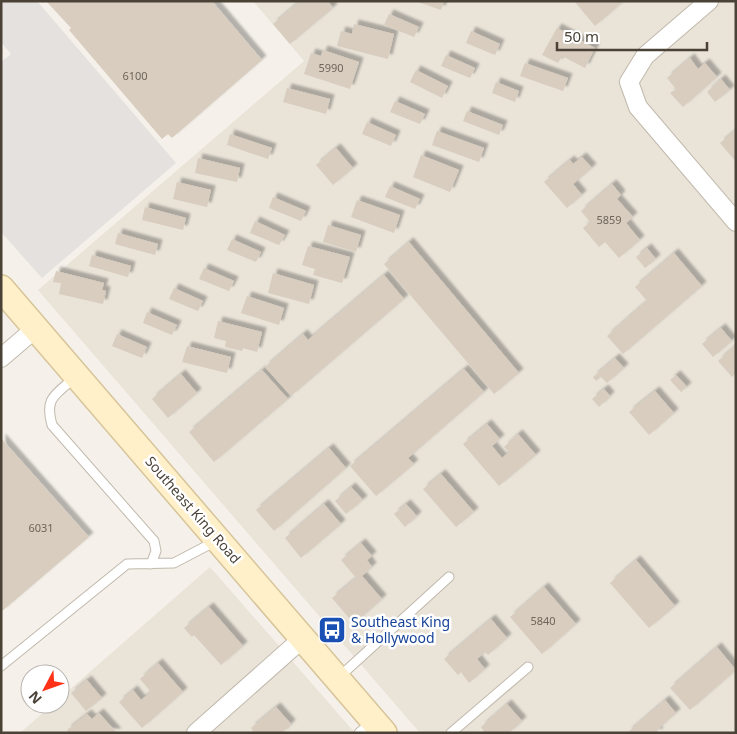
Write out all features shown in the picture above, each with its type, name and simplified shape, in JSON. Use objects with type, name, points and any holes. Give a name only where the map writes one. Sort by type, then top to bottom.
[{"type":"main road","name":"Southeast King Road","points":[[1,288],[338,678],[372,729]]},
{"type":"street","points":[[709,1],[645,56],[628,82],[638,107],[736,222]]},
{"type":"street","points":[[1,358],[36,328]]},
{"type":"street","points":[[196,733],[303,638]]},
{"type":"lane","points":[[77,376],[51,399],[48,410],[52,425],[154,540],[156,551],[151,564]]},
{"type":"lane","points":[[1,666],[127,564],[174,563],[218,540]]},
{"type":"lane","points":[[338,678],[449,578]]},
{"type":"lane","points":[[451,733],[528,667]]},
{"type":"shaded area","points":[[1,1],[37,1],[176,163],[42,278],[1,232],[1,62],[11,54],[1,42]]},
{"type":"shaded area","points":[[253,1],[736,1],[736,733],[420,733],[38,290],[304,61]]},
{"type":"shaded area","points":[[210,567],[355,733],[20,733],[42,714],[70,714],[70,689]]},
{"type":"building","points":[[46,1],[212,1],[262,60],[172,138],[168,134],[162,139],[69,30],[71,28]]},
{"type":"building","points":[[300,1],[328,1],[333,8],[290,44],[273,24]]},
{"type":"building","points":[[415,1],[444,1],[441,10]]},
{"type":"building","points":[[574,1],[624,1],[595,26]]},
{"type":"building","points":[[389,14],[419,27],[414,37],[384,25]]},
{"type":"building","points":[[354,24],[394,34],[388,59],[337,46],[341,31],[352,34]]},
{"type":"building","points":[[557,28],[595,48],[585,68],[562,56],[558,63],[542,55]]},
{"type":"building","points":[[471,31],[500,44],[495,55],[466,43]]},
{"type":"building","points":[[323,50],[359,62],[350,89],[304,74],[311,53],[321,56]]},
{"type":"building","points":[[446,55],[475,68],[470,78],[441,66]]},
{"type":"building","points":[[690,58],[698,69],[705,63],[717,77],[683,107],[670,93],[676,89],[667,78]]},
{"type":"building","points":[[525,63],[568,78],[563,91],[520,76]]},
{"type":"building","points":[[416,70],[448,86],[442,98],[410,82]]},
{"type":"building","points":[[721,79],[730,90],[715,102],[707,92]]},
{"type":"building","points":[[496,82],[519,91],[515,102],[492,93]]},
{"type":"building","points":[[287,88],[330,99],[326,114],[283,102]]},
{"type":"building","points":[[395,101],[425,114],[420,124],[390,112]]},
{"type":"building","points":[[467,111],[503,125],[499,135],[463,121]]},
{"type":"building","points":[[367,122],[396,135],[391,146],[362,134]]},
{"type":"building","points":[[736,130],[736,162],[720,143]]},
{"type":"building","points":[[437,131],[484,148],[479,162],[432,145]]},
{"type":"building","points":[[230,134],[272,148],[268,159],[227,145]]},
{"type":"building","points":[[336,148],[353,168],[333,185],[316,165]]},
{"type":"building","points":[[421,155],[459,170],[450,192],[413,177]]},
{"type":"building","points":[[582,157],[592,168],[573,184],[582,195],[567,208],[544,182],[570,160],[573,164]]},
{"type":"building","points":[[198,158],[240,168],[237,182],[195,173]]},
{"type":"building","points":[[177,182],[211,190],[207,207],[173,199]]},
{"type":"building","points":[[612,184],[621,195],[617,199],[633,217],[626,223],[640,240],[619,258],[605,242],[599,247],[583,228],[590,222],[581,211]]},
{"type":"building","points":[[390,186],[420,199],[415,209],[385,197]]},
{"type":"building","points":[[273,197],[306,211],[301,221],[269,208]]},
{"type":"building","points":[[357,200],[400,215],[394,233],[351,217]]},
{"type":"building","points":[[145,207],[186,218],[183,230],[142,220]]},
{"type":"building","points":[[255,221],[285,235],[279,245],[250,233]]},
{"type":"building","points":[[328,225],[361,235],[356,252],[323,242]]},
{"type":"building","points":[[118,233],[158,244],[155,255],[115,244]]},
{"type":"building","points":[[232,239],[261,252],[256,262],[227,250]]},
{"type":"building","points":[[409,242],[519,373],[494,394],[384,264]]},
{"type":"building","points":[[308,246],[350,257],[342,283],[313,275],[315,269],[302,265]]},
{"type":"building","points":[[647,248],[656,259],[645,268],[636,257]]},
{"type":"building","points":[[674,253],[702,286],[623,354],[607,336],[647,301],[635,287]]},
{"type":"building","points":[[92,255],[131,266],[128,277],[89,266]]},
{"type":"building","points":[[204,268],[234,281],[229,291],[199,279]]},
{"type":"building","points":[[56,271],[104,283],[102,290],[106,291],[103,304],[59,294],[61,283],[53,282]]},
{"type":"building","points":[[273,273],[314,285],[309,304],[268,293]]},
{"type":"building","points":[[384,275],[404,299],[291,396],[265,367],[303,334],[308,340]]},
{"type":"building","points":[[174,288],[203,301],[198,311],[169,299]]},
{"type":"building","points":[[247,296],[284,308],[279,325],[241,313]]},
{"type":"building","points":[[147,312],[177,325],[172,335],[143,323]]},
{"type":"building","points":[[218,321],[262,332],[257,352],[243,348],[242,351],[225,347],[226,341],[214,338]]},
{"type":"building","points":[[721,328],[732,341],[713,357],[702,344]]},
{"type":"building","points":[[117,334],[147,347],[142,358],[112,346]]},
{"type":"building","points":[[736,345],[736,373],[732,377],[718,361]]},
{"type":"building","points":[[187,346],[231,357],[227,373],[182,362]]},
{"type":"building","points":[[615,358],[624,368],[607,383],[601,377],[596,381],[593,377]]},
{"type":"building","points":[[464,369],[484,392],[408,458],[414,464],[376,496],[350,466]]},
{"type":"building","points":[[262,370],[288,399],[214,462],[189,432]]},
{"type":"building","points":[[181,374],[197,393],[168,418],[152,399]]},
{"type":"building","points":[[676,375],[687,387],[681,392],[670,380]]},
{"type":"building","points":[[604,389],[610,396],[599,407],[592,399]]},
{"type":"building","points":[[655,391],[674,413],[649,435],[629,412]]},
{"type":"building","points":[[487,424],[500,439],[492,446],[502,458],[509,452],[504,447],[518,434],[536,455],[499,486],[463,444]]},
{"type":"building","points":[[1,438],[89,537],[1,612]]},
{"type":"building","points":[[329,448],[346,468],[274,531],[256,510]]},
{"type":"building","points":[[441,474],[474,512],[456,527],[423,489]]},
{"type":"building","points":[[351,487],[363,500],[346,514],[335,501]]},
{"type":"building","points":[[324,504],[341,524],[301,558],[285,538]]},
{"type":"building","points":[[406,504],[417,516],[405,527],[394,514]]},
{"type":"building","points":[[361,543],[372,556],[367,560],[372,567],[362,576],[382,599],[354,624],[332,598],[356,578],[341,560]]},
{"type":"building","points":[[636,560],[675,606],[649,628],[610,583]]},
{"type":"building","points":[[544,587],[576,624],[542,654],[510,617]]},
{"type":"building","points":[[209,607],[243,646],[221,665],[194,635],[192,637],[184,628]]},
{"type":"building","points":[[491,619],[507,638],[488,655],[485,652],[477,659],[485,669],[469,683],[461,672],[458,675],[444,659]]},
{"type":"building","points":[[717,647],[736,670],[690,710],[670,688]]},
{"type":"building","points":[[158,663],[183,692],[142,728],[119,702],[133,690],[141,700],[151,692],[140,679]]},
{"type":"building","points":[[87,680],[102,698],[86,711],[71,693]]},
{"type":"building","points":[[665,700],[676,713],[657,730],[659,733],[627,733]]},
{"type":"building","points":[[507,704],[522,721],[509,733],[485,733],[481,727]]},
{"type":"building","points":[[276,707],[291,724],[282,733],[254,733],[251,728]]},
{"type":"building","points":[[99,713],[117,733],[69,733],[67,730],[87,714],[92,719]]},
{"type":"place","name":"Southeast King & Hollywood","points":[[332,630]]}]
